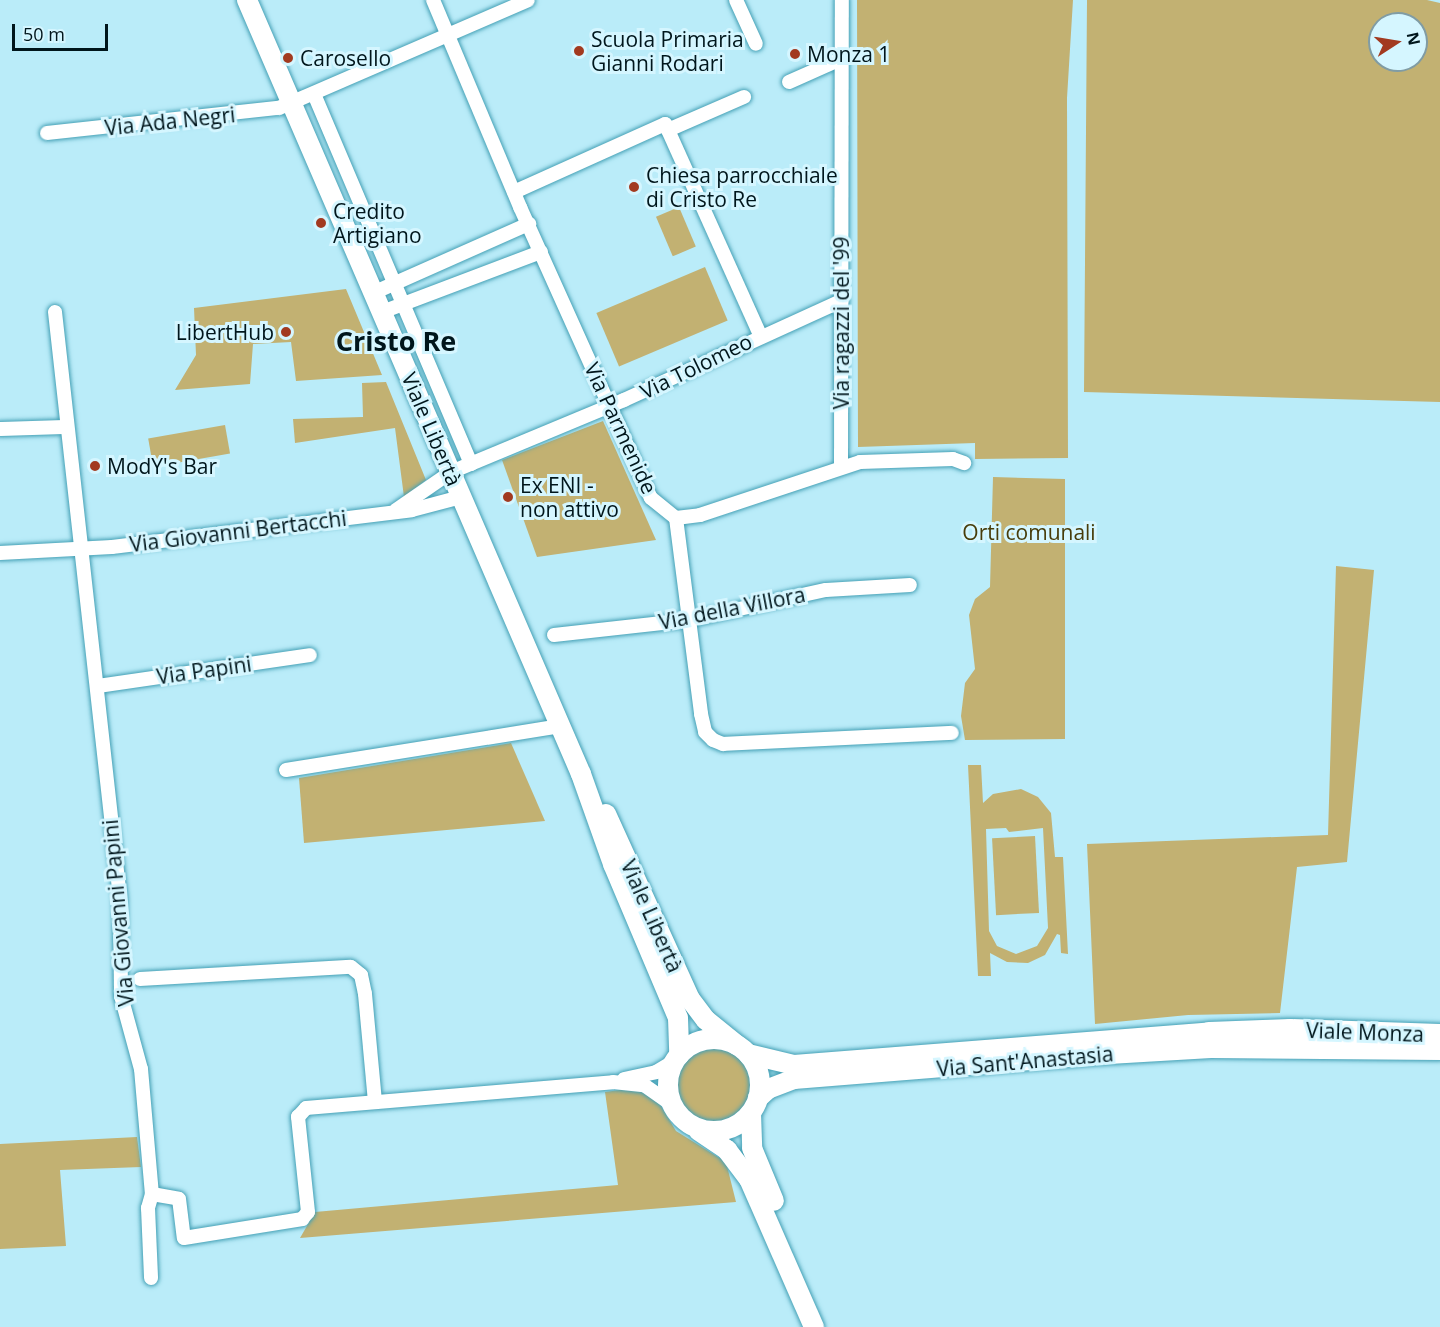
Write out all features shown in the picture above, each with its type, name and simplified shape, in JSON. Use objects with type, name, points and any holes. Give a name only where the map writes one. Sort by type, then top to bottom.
[{"type":"main road","name":"Viale Libertà","points":[[247,0],[581,774],[613,864],[678,1018],[676,1058]]},
{"type":"main road","name":"Viale Libertà","points":[[581,774],[613,828],[690,999],[706,1020],[743,1050]]},
{"type":"main road","name":"Via Sant'Anastasia","points":[[743,1050],[802,1064],[1209,1032],[1294,1038]]},
{"type":"main road","name":"Viale Monza","points":[[1294,1038],[1440,1034]]},
{"type":"main road","name":"Via Sant'Anastasia","points":[[754,1105],[774,1085],[794,1079],[1294,1038]]},
{"type":"main road","name":"Viale Monza","points":[[1294,1038],[1440,1050]]},
{"type":"main road","points":[[814,1327],[749,1179],[727,1150],[689,1124],[671,1104],[668,1083],[676,1058],[706,1040],[743,1050],[758,1075],[754,1105],[754,1154],[828,1327]]},
{"type":"main road","points":[[689,1124],[706,1131],[723,1131],[754,1105]]},
{"type":"street","name":"Via Parmenide","points":[[433,0],[514,192],[651,498],[676,518]]},
{"type":"street","name":"Via Ada Negri","points":[[47,133],[266,111],[292,104],[448,33],[528,0]]},
{"type":"street","points":[[736,0],[756,44]]},
{"type":"street","name":"Via ragazzi del '99","points":[[842,0],[842,466]]},
{"type":"street","points":[[789,82],[841,59]]},
{"type":"street","name":"Viale Libertà","points":[[314,94],[471,464]]},
{"type":"street","points":[[668,130],[744,97]]},
{"type":"street","points":[[514,192],[665,124],[760,335]]},
{"type":"street","points":[[373,293],[529,224]]},
{"type":"street","points":[[382,312],[541,252]]},
{"type":"street","name":"Via Tolomeo","points":[[451,472],[609,406],[760,335],[841,302]]},
{"type":"street","points":[[55,312],[65,427],[81,547]]},
{"type":"street","points":[[0,429],[65,427]]},
{"type":"street","points":[[952,733],[723,744],[713,740],[705,732],[701,714],[676,518],[700,515],[842,466],[860,462],[930,460],[964,463]]},
{"type":"street","name":"Via Giovanni Bertacchi","points":[[396,510],[451,472]]},
{"type":"street","name":"Via Giovanni Bertacchi","points":[[0,553],[112,547],[425,507],[461,497]]},
{"type":"street","name":"Via Giovanni Papini","points":[[81,547],[120,898],[121,996],[141,1068],[152,1194],[148,1208],[151,1278]]},
{"type":"street","name":"Via della Villora","points":[[554,635],[689,620],[826,590],[910,585]]},
{"type":"street","name":"Via Papini","points":[[98,686],[310,655]]},
{"type":"street","points":[[286,770],[561,726]]},
{"type":"street","points":[[140,979],[351,967],[361,975],[365,994],[375,1102]]},
{"type":"street","points":[[152,1194],[179,1199],[184,1238],[302,1219],[308,1212],[298,1117],[306,1108],[613,1082],[651,1073],[676,1058]]},
{"type":"street","points":[[613,1082],[644,1085],[671,1104]]},
{"type":"green space","points":[[857,0],[1073,0],[1067,98],[1068,458],[975,459],[975,443],[858,447]]},
{"type":"green space","points":[[1087,0],[1427,0],[1440,3],[1440,402],[1084,392]]},
{"type":"green space","points":[[679,207],[696,247],[673,256],[656,217]]},
{"type":"green space","points":[[705,267],[728,320],[619,366],[596,313]]},
{"type":"green space","points":[[346,289],[382,375],[296,381],[291,342],[253,344],[250,384],[175,390],[196,355],[194,308]]},
{"type":"green space","points":[[386,382],[426,480],[404,497],[395,428],[295,443],[293,419],[363,417],[362,383]]},
{"type":"green space","points":[[603,421],[656,540],[537,557],[502,460]]},
{"type":"green space","points":[[225,425],[230,454],[153,467],[148,439]]},
{"type":"green space","name":"Orti comunali","points":[[993,477],[1065,479],[1065,739],[965,740],[961,716],[965,683],[975,669],[969,615],[975,599],[990,587]]},
{"type":"green space","points":[[1336,566],[1374,570],[1347,862],[1297,867],[1280,1013],[1188,1015],[1095,1024],[1087,844],[1328,835]]},
{"type":"green space","points":[[511,743],[545,821],[304,843],[299,778]]},
{"type":"green space","points":[[968,765],[981,765],[983,803],[993,794],[1021,789],[1038,797],[1051,813],[1055,857],[1063,857],[1068,954],[1061,953],[1060,935],[1057,934],[1045,955],[1028,963],[1007,962],[990,953],[991,976],[978,976]],"holes":[[[1006,828],[1009,832],[1043,828],[1048,928],[1037,946],[1016,954],[997,946],[989,931],[986,829]]]},
{"type":"green space","points":[[1035,836],[1039,913],[996,915],[992,838]]},
{"type":"green space","points":[[713,1048],[734,1054],[744,1064],[750,1085],[744,1106],[734,1116],[713,1122],[692,1116],[682,1106],[676,1085],[682,1064],[692,1054]]},
{"type":"green space","points":[[627,1089],[647,1092],[661,1106],[676,1131],[726,1162],[736,1202],[300,1238],[315,1212],[618,1185],[605,1092]]},
{"type":"green space","points":[[137,1137],[141,1167],[60,1170],[66,1246],[0,1249],[0,1144]]},
{"type":"place","name":"Scuola Primaria Gianni Rodari","points":[[579,51]]},
{"type":"place","name":"Monza 1","points":[[795,54]]},
{"type":"place","name":"Carosello","points":[[288,58]]},
{"type":"place","name":"Chiesa parrocchiale di Cristo Re","points":[[634,187]]},
{"type":"place","name":"Credito Artigiano","points":[[321,223]]},
{"type":"place","name":"LibertHub","points":[[286,332]]},
{"type":"place","name":"ModY's Bar","points":[[95,466]]},
{"type":"place","name":"Ex ENI - non attivo","points":[[508,497]]},
{"type":"district","name":"Cristo Re","points":[[396,341]]}]
